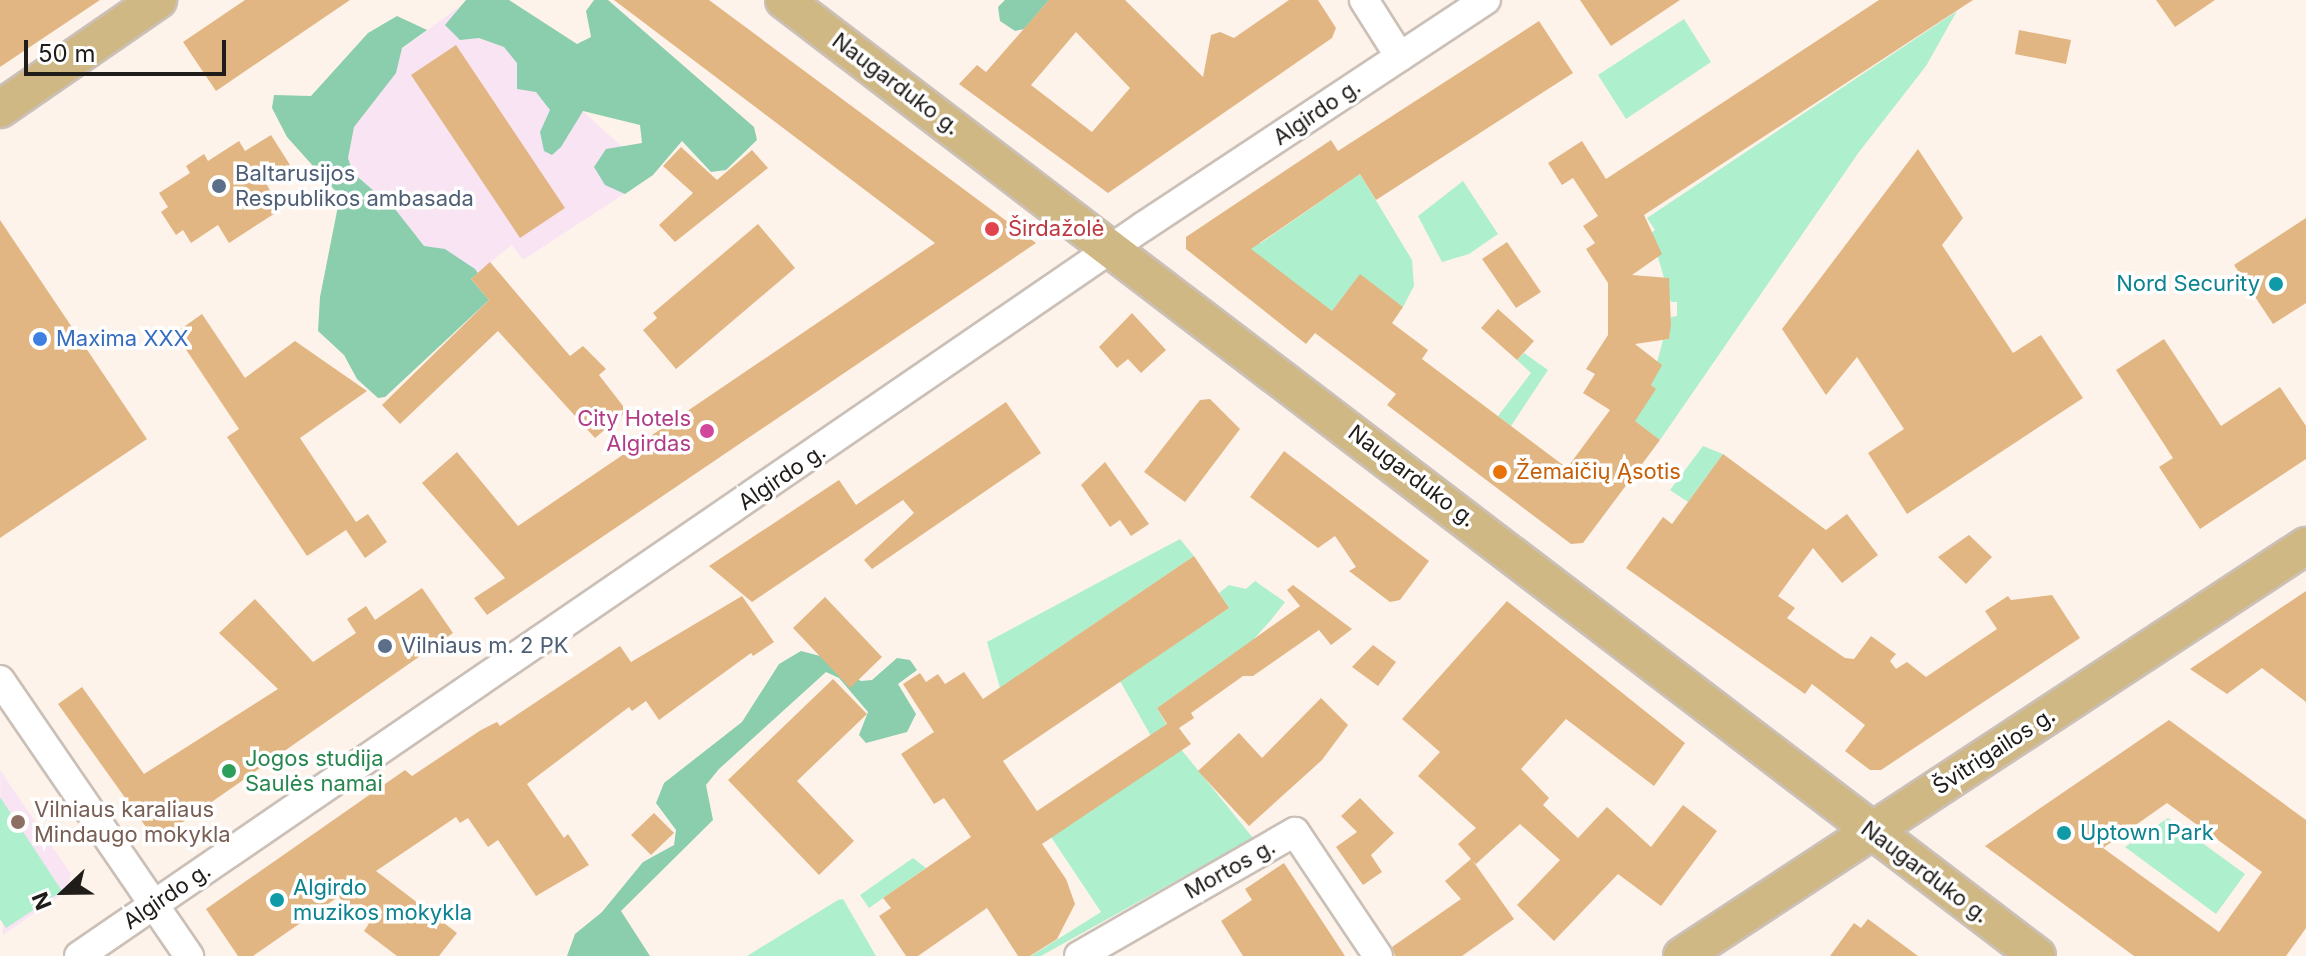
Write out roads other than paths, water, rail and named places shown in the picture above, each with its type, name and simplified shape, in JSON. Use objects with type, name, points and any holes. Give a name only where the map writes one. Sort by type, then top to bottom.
[{"type":"main road","points":[[0,109],[158,0]]},
{"type":"main road","name":"Naugarduko g.","points":[[784,0],[1504,545],[1870,831],[2037,956]]},
{"type":"main road","name":"Švitrigailos g.","points":[[1682,956],[2306,546]]},
{"type":"street","points":[[1364,0],[1400,57]]},
{"type":"street","name":"Algirdo g.","points":[[79,956],[1112,250],[1486,0]]},
{"type":"street","points":[[0,680],[189,956]]},
{"type":"street","name":"Mortos g.","points":[[1079,956],[1295,832],[1378,956]]},
{"type":"place","name":"Baltarusijos Respublikos ambasada","points":[[219,186]]},
{"type":"place","name":"Širdažolė","points":[[992,229]]},
{"type":"place","name":"Nord Security","points":[[2276,284]]},
{"type":"place","name":"Maxima XXX","points":[[40,339]]},
{"type":"place","name":"City Hotels Algirdas","points":[[707,431]]},
{"type":"place","name":"Žemaičių Ąsotis","points":[[1500,472]]},
{"type":"place","name":"Vilniaus m. 2 PK","points":[[385,646]]},
{"type":"place","name":"Jogos studija Saulės namai","points":[[229,771]]},
{"type":"place","name":"Vilniaus karaliaus Mindaugo mokykla","points":[[18,822]]},
{"type":"place","name":"Uptown Park","points":[[2064,833]]},
{"type":"place","name":"Algirdo muzikos mokykla","points":[[277,900]]}]
